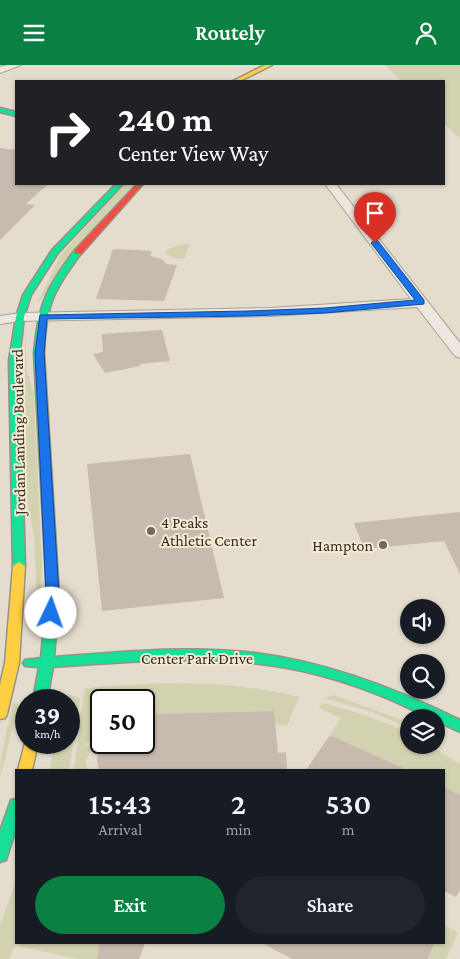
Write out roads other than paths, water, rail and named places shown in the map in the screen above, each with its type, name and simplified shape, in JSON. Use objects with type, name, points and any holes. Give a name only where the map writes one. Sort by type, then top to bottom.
[{"type":"main road","points":[[230,79],[251,65]]},
{"type":"main road","points":[[230,79],[269,65]]},
{"type":"main road","points":[[0,110],[15,114]]},
{"type":"main road","name":"Jordan Landing Boulevard","points":[[0,714],[4,663],[16,625],[20,550],[14,361],[20,317],[27,295],[55,253],[119,185]]},
{"type":"main road","name":"Jordan Landing Boulevard","points":[[42,689],[47,663],[53,595],[39,353],[43,317],[48,297],[83,246],[139,185]]},
{"type":"main road","name":"Center Park Drive","points":[[4,663],[47,663],[197,655],[274,660],[322,671],[387,692],[460,726]]},
{"type":"main road","points":[[25,769],[29,754]]},
{"type":"main road","points":[[0,855],[15,808]]},
{"type":"street","points":[[0,70],[17,65]]},
{"type":"street","points":[[331,185],[460,353]]},
{"type":"street","points":[[0,320],[20,317],[325,311],[421,302]]},
{"type":"street","points":[[0,312],[20,317]]},
{"type":"place","name":"4 Peaks Athletic Center","points":[[151,531]]},
{"type":"place","name":"Hampton","points":[[383,545]]}]
